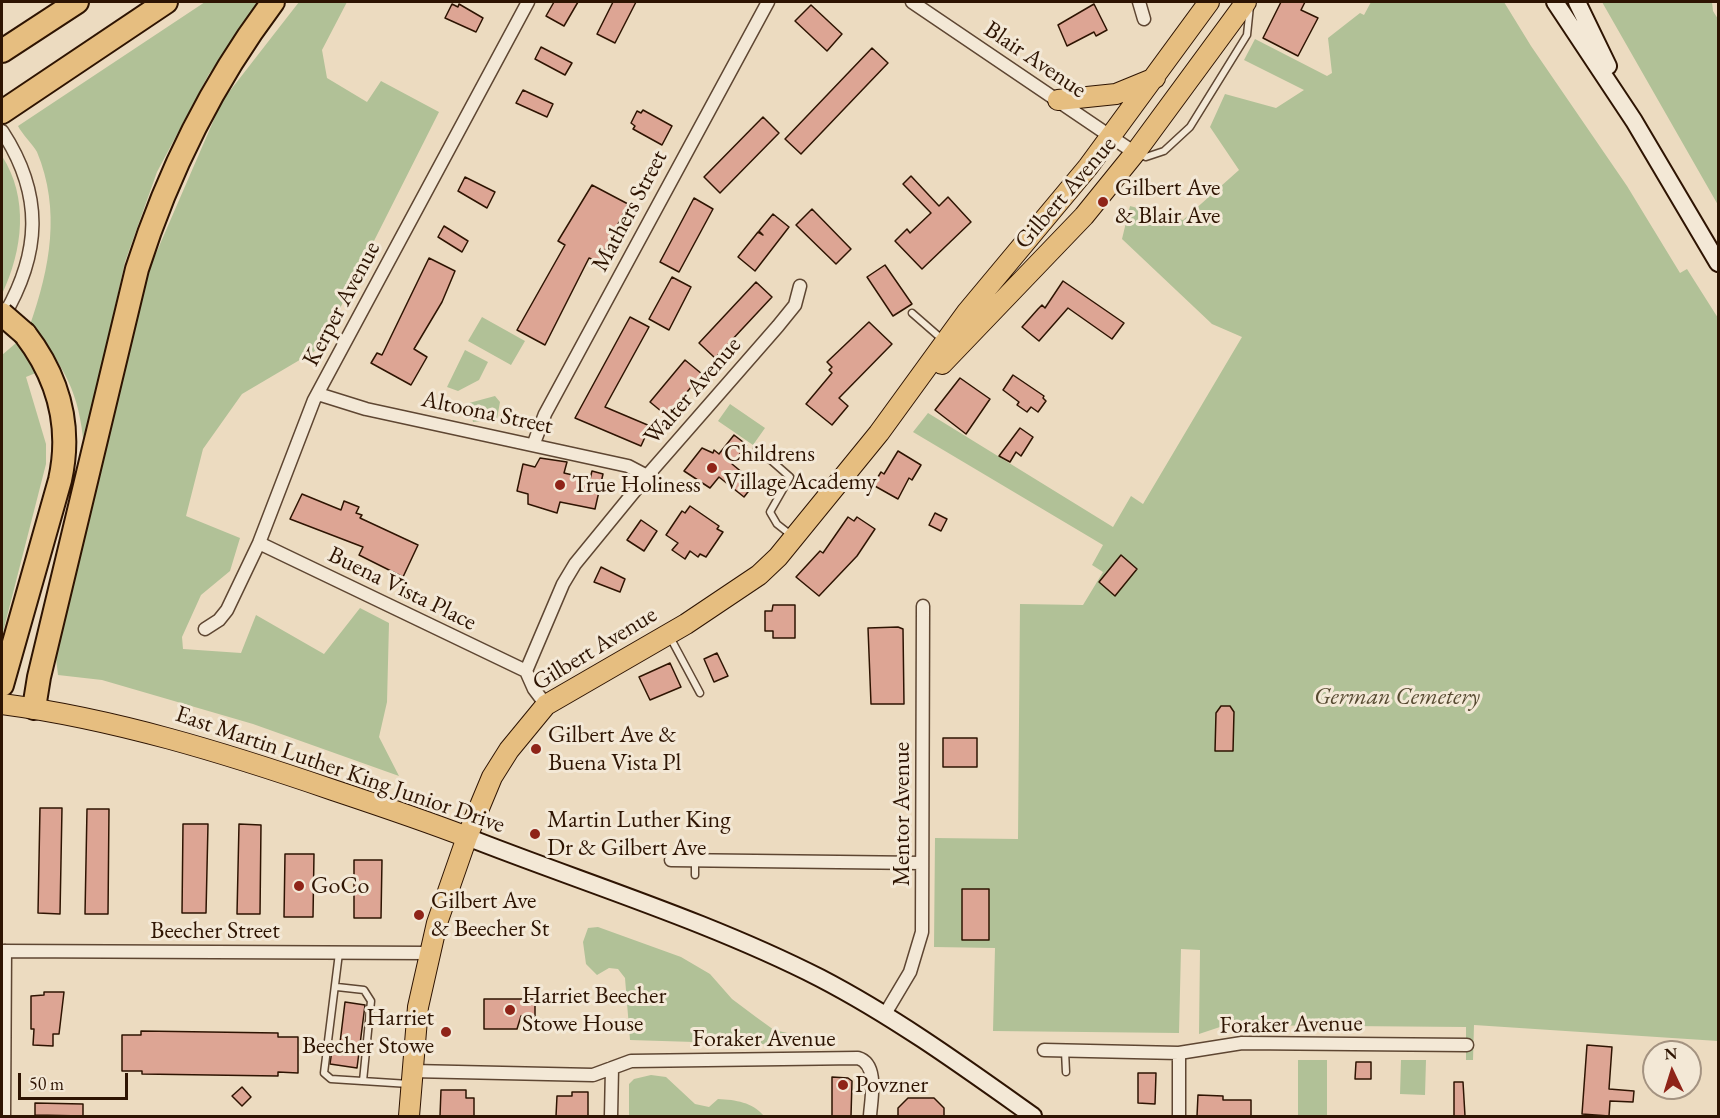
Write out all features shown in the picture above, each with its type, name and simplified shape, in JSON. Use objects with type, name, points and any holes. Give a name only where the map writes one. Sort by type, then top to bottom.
[{"type":"highway","points":[[2,51],[77,2]]},
{"type":"highway","points":[[2,112],[166,2]]},
{"type":"highway","points":[[34,708],[44,655],[137,269],[147,237],[163,194],[202,109],[248,34],[273,2]]},
{"type":"highway","points":[[2,314],[25,334],[50,372],[60,406],[65,444],[60,480],[2,685]]},
{"type":"main road","name":"Gilbert Avenue","points":[[409,1116],[421,993],[429,953],[444,901],[467,837],[492,777],[503,759],[532,719],[546,705],[668,634],[759,575],[794,538],[903,401],[946,342],[1112,137],[1209,2]]},
{"type":"main road","name":"Gilbert Avenue","points":[[903,401],[983,323],[1076,224],[1135,153],[1249,2]]},
{"type":"main road","points":[[1555,2],[1634,120],[1719,262]]},
{"type":"main road","points":[[1577,2],[1634,120]]},
{"type":"main road","points":[[1058,100],[1116,94],[1155,78]]},
{"type":"main road","name":"East Martin Luther King Junior Drive","points":[[2,704],[34,708],[146,732],[305,780],[467,837],[758,950],[819,978],[885,1014],[1033,1116]]},
{"type":"street","name":"Kerper Avenue","points":[[205,629],[219,620],[227,610],[259,543],[297,441],[318,394],[528,2]]},
{"type":"street","name":"Mathers Street","points":[[534,443],[550,404],[768,2]]},
{"type":"street","name":"Blair Avenue","points":[[912,2],[1135,153]]},
{"type":"street","points":[[1139,2],[1144,19]]},
{"type":"street","points":[[2,131],[15,151],[30,195],[33,239],[28,265],[18,293],[2,320]]},
{"type":"street","name":"Walter Avenue","points":[[526,671],[563,584],[575,564],[647,476],[795,305],[800,286]]},
{"type":"street","name":"Altoona Street","points":[[318,394],[366,409],[490,437],[534,443],[628,466],[647,476]]},
{"type":"street","name":"Buena Vista Place","points":[[259,543],[526,671]]},
{"type":"street","name":"Mentor Avenue","points":[[885,1014],[910,972],[918,952],[922,918],[923,606]]},
{"type":"street","points":[[526,671],[534,689],[546,705]]},
{"type":"street","points":[[671,860],[922,863]]},
{"type":"street","points":[[3,951],[4,1116]]},
{"type":"street","name":"Beecher Street","points":[[3,951],[429,953]]},
{"type":"street","name":"Foraker Avenue","points":[[1044,1050],[1179,1053],[1242,1043],[1467,1045]]},
{"type":"street","points":[[1179,1053],[1179,1116]]},
{"type":"street","name":"Foraker Avenue","points":[[412,1078],[593,1075],[631,1060],[858,1058],[866,1062],[871,1070],[870,1116]]},
{"type":"street","points":[[611,1116],[612,1068]]},
{"type":"lane","points":[[1135,153],[1146,157],[1164,151],[1190,127],[1247,35],[1249,2]]},
{"type":"lane","points":[[912,313],[946,342]]},
{"type":"lane","points":[[757,448],[790,477],[770,512],[777,524],[794,538]]},
{"type":"lane","points":[[668,634],[700,693]]},
{"type":"lane","points":[[695,861],[695,875]]},
{"type":"lane","points":[[339,952],[337,987],[324,1073],[331,1079],[363,1081],[412,1078]]},
{"type":"lane","points":[[337,987],[363,990],[371,1001],[363,1081]]},
{"type":"lane","points":[[1065,1051],[1066,1072]]},
{"type":"green space","points":[[205,2],[265,2],[209,74],[157,172],[125,262],[84,447],[78,410],[68,381],[52,354],[30,325],[43,282],[51,217],[49,195],[37,152],[18,126]]},
{"type":"green space","points":[[299,2],[347,2],[322,50],[327,78],[367,102],[381,81],[439,112],[320,348],[242,394],[203,449],[186,516],[240,538],[230,571],[201,595],[182,637],[183,649],[241,653],[256,615],[324,654],[360,608],[389,623],[387,702],[379,737],[399,776],[253,724],[102,680],[58,675],[56,658],[144,281],[222,101]]},
{"type":"green space","name":"German Cemetery","points":[[1371,2],[1504,2],[1531,46],[1627,186],[1680,273],[1687,269],[1718,318],[1718,1041],[1474,1025],[1473,1060],[1466,1060],[1466,1027],[1226,1025],[1199,1034],[1200,950],[1181,949],[1179,1033],[993,1031],[995,948],[934,947],[935,838],[1018,839],[1020,604],[1083,605],[1103,572],[1092,565],[1103,545],[913,432],[928,413],[1113,527],[1131,496],[1143,504],[1242,337],[1212,324],[1122,239],[1130,206],[1183,220],[1239,170],[1210,127],[1225,94],[1276,108],[1304,90],[1244,60],[1255,39],[1327,76],[1332,73],[1328,38],[1360,13],[1364,15]]},
{"type":"green space","points":[[1602,2],[1712,2],[1713,11],[1718,19],[1718,205]]},
{"type":"green space","points":[[2,156],[11,172],[16,189],[20,224],[15,260],[2,294]]},
{"type":"green space","points":[[482,317],[525,341],[511,365],[468,341]]},
{"type":"green space","points":[[16,343],[38,372],[26,377],[46,444],[46,464],[2,636],[2,355]]},
{"type":"green space","points":[[465,350],[488,362],[479,380],[458,391],[447,387]]},
{"type":"green space","points":[[495,396],[500,402],[497,419],[473,422],[469,403]]},
{"type":"green space","points":[[730,404],[765,428],[753,445],[718,421]]},
{"type":"green space","points":[[598,927],[681,957],[710,974],[732,999],[774,1030],[792,1034],[796,1040],[791,1045],[630,1040],[625,978],[618,969],[609,968],[597,975],[586,964],[583,942],[588,928]]},
{"type":"green space","points":[[1298,1060],[1327,1060],[1327,1116],[1298,1116]]},
{"type":"green space","points":[[1401,1060],[1426,1060],[1425,1095],[1400,1094]]},
{"type":"green space","points":[[651,1075],[666,1077],[695,1104],[709,1107],[718,1099],[737,1101],[749,1105],[764,1116],[629,1116],[629,1084],[634,1079]]},
{"type":"building","points":[[554,2],[578,2],[564,26],[546,16]]},
{"type":"building","points":[[613,2],[636,2],[615,43],[597,34]]},
{"type":"building","points":[[1281,2],[1305,2],[1301,10],[1318,18],[1298,56],[1263,38]]},
{"type":"building","points":[[452,4],[458,7],[459,4],[483,18],[476,32],[445,18]]},
{"type":"building","points":[[1094,4],[1107,30],[1096,36],[1094,32],[1067,46],[1058,25]]},
{"type":"building","points":[[811,5],[842,34],[827,51],[795,21]]},
{"type":"building","points":[[541,47],[572,63],[565,75],[535,59]]},
{"type":"building","points":[[872,48],[888,63],[801,154],[785,139]]},
{"type":"building","points":[[523,90],[553,104],[547,117],[516,103]]},
{"type":"building","points":[[643,110],[672,126],[662,145],[633,129],[635,126],[631,123],[637,111],[641,113]]},
{"type":"building","points":[[763,117],[779,133],[720,193],[704,177]]},
{"type":"building","points":[[911,176],[939,206],[948,197],[971,222],[922,269],[895,241],[907,229],[910,233],[931,213],[903,184]]},
{"type":"building","points":[[465,177],[495,192],[487,208],[458,191]]},
{"type":"building","points":[[592,185],[628,204],[599,262],[589,258],[545,345],[517,330],[565,245],[558,241]]},
{"type":"building","points":[[694,198],[713,209],[679,272],[660,262]]},
{"type":"building","points":[[812,209],[851,249],[836,264],[796,225]]},
{"type":"building","points":[[773,214],[789,227],[755,271],[738,257],[758,232],[763,235],[759,231]]},
{"type":"building","points":[[444,226],[468,241],[462,252],[438,237]]},
{"type":"building","points":[[429,258],[455,271],[442,302],[414,349],[427,357],[411,385],[371,363],[377,353],[382,355]]},
{"type":"building","points":[[885,265],[912,304],[893,316],[867,277]]},
{"type":"building","points":[[672,277],[691,287],[669,330],[649,319]]},
{"type":"building","points":[[1063,281],[1124,323],[1112,339],[1068,308],[1039,341],[1022,327],[1042,305],[1045,308]]},
{"type":"building","points":[[756,282],[772,297],[715,358],[699,343]]},
{"type":"building","points":[[630,317],[649,327],[605,407],[650,426],[641,446],[575,418]]},
{"type":"building","points":[[869,322],[892,344],[839,398],[848,406],[832,425],[806,404],[832,373],[829,370],[832,367],[827,362]]},
{"type":"building","points":[[685,360],[702,374],[667,416],[650,402]]},
{"type":"building","points":[[1013,375],[1044,396],[1046,401],[1038,412],[1031,407],[1027,412],[1017,405],[1019,402],[1003,390]]},
{"type":"building","points":[[960,378],[990,399],[966,434],[935,410]]},
{"type":"building","points":[[1020,428],[1033,437],[1021,456],[1016,452],[1010,462],[999,456]]},
{"type":"building","name":"Childrens Village Academy","points":[[734,435],[747,445],[732,464],[755,483],[744,497],[719,477],[710,488],[684,471],[702,448],[713,453],[714,450],[719,454]]},
{"type":"building","points":[[898,451],[921,465],[912,480],[909,478],[898,499],[873,485],[881,472],[884,474]]},
{"type":"building","name":"True Holiness","points":[[540,458],[567,462],[564,473],[590,479],[592,471],[603,474],[595,509],[560,502],[557,513],[528,504],[528,494],[517,491],[523,464],[535,467]]},
{"type":"building","points":[[302,494],[341,510],[344,501],[359,507],[356,513],[362,515],[360,518],[418,545],[403,577],[359,555],[363,547],[290,519]]},
{"type":"building","points":[[690,506],[719,526],[717,529],[723,532],[706,557],[700,554],[698,557],[690,551],[685,559],[672,550],[678,543],[666,535],[682,511],[685,513]]},
{"type":"building","points":[[935,513],[947,519],[941,531],[929,525]]},
{"type":"building","points":[[848,517],[854,521],[857,517],[875,529],[857,556],[819,596],[796,577],[820,551],[823,553]]},
{"type":"building","points":[[641,520],[657,531],[644,551],[627,540]]},
{"type":"building","points":[[1121,555],[1137,569],[1115,596],[1099,582]]},
{"type":"building","points":[[601,567],[625,579],[620,592],[594,582]]},
{"type":"building","points":[[773,605],[795,605],[795,638],[773,638],[773,631],[765,631],[765,611],[772,611]]},
{"type":"building","points":[[898,627],[903,629],[904,704],[871,704],[868,628]]},
{"type":"building","points":[[717,653],[728,676],[714,682],[704,659]]},
{"type":"building","points":[[670,663],[681,687],[650,700],[639,677]]},
{"type":"building","points":[[1221,706],[1230,706],[1234,712],[1233,751],[1215,751],[1216,713]]},
{"type":"building","points":[[943,738],[977,738],[977,767],[943,767]]},
{"type":"building","points":[[40,808],[62,808],[60,914],[38,913]]},
{"type":"building","points":[[87,809],[109,809],[108,914],[85,914]]},
{"type":"building","points":[[183,824],[208,824],[206,913],[182,913]]},
{"type":"building","points":[[239,824],[261,825],[260,914],[237,914]]},
{"type":"building","name":"GoCo","points":[[285,854],[314,854],[313,917],[284,917]]},
{"type":"building","points":[[354,860],[382,860],[381,918],[354,918]]},
{"type":"building","points":[[962,889],[989,889],[989,940],[962,940]]},
{"type":"building","points":[[44,992],[64,992],[59,1034],[53,1034],[53,1046],[33,1045],[31,996],[44,995]]},
{"type":"building","name":"Harriet Beecher Stowe House","points":[[484,999],[535,999],[535,1016],[521,1016],[517,1029],[484,1029]]},
{"type":"building","points":[[345,1002],[365,1005],[357,1068],[330,1064],[332,1050],[339,1051]]},
{"type":"building","points":[[141,1031],[278,1033],[278,1037],[298,1037],[298,1073],[278,1072],[278,1076],[142,1074],[142,1071],[122,1071],[122,1035],[141,1035]]},
{"type":"building","points":[[1587,1045],[1612,1047],[1609,1089],[1634,1091],[1633,1102],[1610,1101],[1609,1116],[1582,1114]]},
{"type":"building","points":[[1356,1062],[1371,1062],[1371,1079],[1355,1079]]},
{"type":"building","points":[[1138,1073],[1156,1073],[1155,1104],[1138,1103]]},
{"type":"building","points":[[832,1077],[848,1078],[852,1081],[851,1116],[832,1116]]},
{"type":"building","points":[[1454,1082],[1463,1082],[1465,1116],[1454,1116]]},
{"type":"building","points":[[242,1087],[251,1097],[242,1106],[232,1096]]},
{"type":"building","points":[[441,1090],[466,1090],[466,1098],[474,1098],[474,1116],[440,1116]]},
{"type":"building","points":[[572,1092],[588,1092],[588,1116],[556,1116],[557,1096],[572,1096]]},
{"type":"building","points":[[1198,1095],[1223,1096],[1223,1100],[1251,1100],[1251,1116],[1197,1116]]},
{"type":"building","points":[[908,1098],[934,1098],[944,1108],[944,1116],[898,1116],[898,1108]]},
{"type":"building","points":[[35,1103],[83,1104],[83,1116],[35,1115]]},
{"type":"place","name":"Gilbert Ave & Blair Ave","points":[[1103,202]]},
{"type":"place","name":"Childrens Village Academy","points":[[712,468]]},
{"type":"place","name":"True Holiness","points":[[560,485]]},
{"type":"place","name":"Gilbert Ave & Buena Vista Pl","points":[[536,749]]},
{"type":"place","name":"Martin Luther King Dr & Gilbert Ave","points":[[535,834]]},
{"type":"place","name":"GoCo","points":[[299,886]]},
{"type":"place","name":"Gilbert Ave & Beecher St","points":[[419,915]]},
{"type":"place","name":"Harriet Beecher Stowe House","points":[[510,1010]]},
{"type":"place","name":"Harriet Beecher Stowe","points":[[446,1032]]},
{"type":"place","name":"Povzner","points":[[843,1085]]}]
